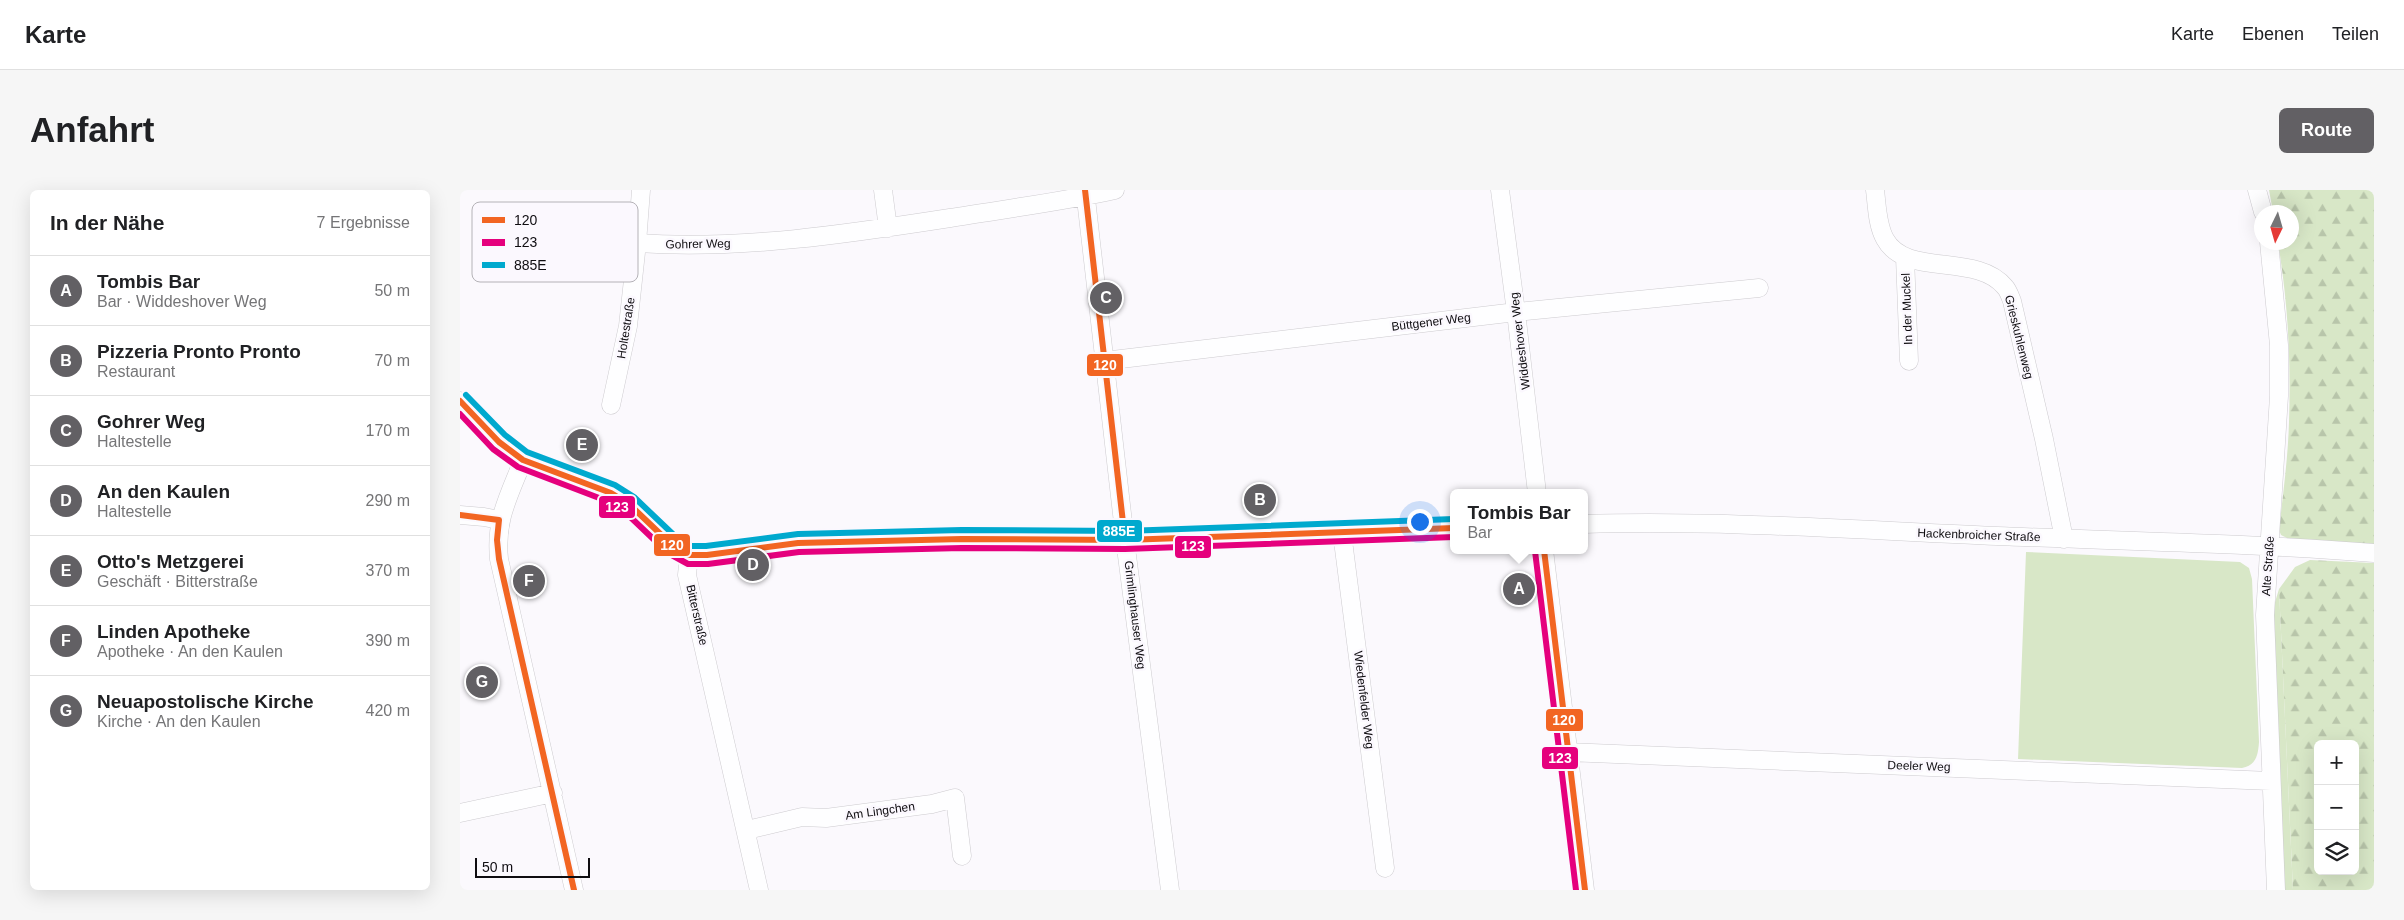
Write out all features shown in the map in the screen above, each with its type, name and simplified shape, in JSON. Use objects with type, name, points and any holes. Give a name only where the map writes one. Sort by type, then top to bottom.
[{"type":"street","name":"Holtestraße","points":[[638,225],[640,190]]},
{"type":"street","points":[[883,190],[888,228]]},
{"type":"street","name":"Gohrer Weg","points":[[638,243],[684,246],[778,241],[888,228],[1086,193],[1115,190]]},
{"type":"street","name":"Widdeshover Weg","points":[[1500,190],[1537,489]]},
{"type":"street","points":[[1875,190],[1878,215],[1884,238],[1893,250],[1905,257]]},
{"type":"street","points":[[2257,190],[2260,205]]},
{"type":"street","name":"Grimlinghauser Weg","points":[[1086,193],[1125,540],[1170,890]]},
{"type":"street","name":"Alte Straße","points":[[2270,250],[2278,345],[2279,396],[2265,615],[2276,890]]},
{"type":"street","name":"In der Muckel","points":[[1905,257],[1909,362]]},
{"type":"street","name":"Grieskuhlenweg","points":[[1905,257],[1978,270],[2006,287],[2012,300],[2044,439],[2064,539]]},
{"type":"street","name":"Holtestraße","points":[[611,405],[628,326],[633,282]]},
{"type":"street","name":"Büttgener Weg","points":[[1104,361],[1516,312],[1759,288]]},
{"type":"street","points":[[460,401],[499,442],[523,460],[612,493],[648,520],[673,546],[689,555],[798,543],[962,539],[1125,540],[1450,528]]},
{"type":"street","points":[[523,460],[499,520],[497,540],[499,559],[574,890]]},
{"type":"street","points":[[460,516],[499,520]]},
{"type":"street","name":"Hackenbroicher Straße","points":[[1588,524],[1639,522],[2270,546],[2374,553]]},
{"type":"street","name":"Wiedenfelder Weg","points":[[1342,533],[1385,868]]},
{"type":"street","points":[[1544,554],[1585,890]]},
{"type":"street","name":"Bitterstraße","points":[[689,555],[687,575],[760,890]]},
{"type":"street","name":"Deeler Weg","points":[[1567,752],[2271,780]]},
{"type":"street","points":[[460,813],[553,793]]},
{"type":"street","name":"Am Lingchen","points":[[747,830],[802,817],[826,818],[932,804],[955,798],[962,856]]},
{"type":"green space","points":[[2269,190],[2374,190],[2374,544],[2289,539],[2281,535],[2279,530],[2288,449],[2290,377],[2288,332],[2279,250],[2299,250],[2299,205],[2272,205]]},
{"type":"green space","points":[[2026,552],[2240,562],[2249,568],[2252,579],[2259,742],[2257,756],[2253,762],[2247,767],[2242,768],[2018,759]]},
{"type":"green space","points":[[2310,560],[2374,563],[2374,890],[2293,890],[2279,589],[2295,567]]},
{"type":"green space","points":[[2279,589],[2293,890],[2283,890],[2272,612]]},
{"type":"transit line","name":"120","points":[[1085,190],[1125,540]]},
{"type":"transit line","name":"885E","points":[[466,395],[505,435],[527,452],[615,485],[634,497],[678,539],[691,546],[706,546],[798,534],[962,530],[1125,531],[1450,519]]},
{"type":"transit line","name":"120","points":[[460,401],[499,442],[523,460],[611,493],[629,504],[673,546],[689,555],[707,555],[798,543],[962,539],[1125,540],[1450,528]]},
{"type":"transit line","name":"123","points":[[460,414],[493,449],[518,467],[607,501],[624,511],[668,553],[688,564],[708,564],[799,552],[962,548],[1125,549],[1450,537]]},
{"type":"transit line","name":"120","points":[[460,515],[499,520],[497,540],[499,559],[574,890]]},
{"type":"transit line","name":"123","points":[[1535,554],[1576,890]]},
{"type":"transit line","name":"120","points":[[1544,554],[1585,890]]},
{"type":"place","name":"Gohrer Weg","points":[[1106,298]]},
{"type":"place","name":"Otto's Metzgerei","points":[[582,445]]},
{"type":"place","name":"Pizzeria Pronto Pronto","points":[[1260,500]]},
{"type":"place","name":"An den Kaulen","points":[[753,565]]},
{"type":"place","name":"Linden Apotheke","points":[[529,581]]},
{"type":"place","name":"Tombis Bar","points":[[1519,589]]},
{"type":"place","name":"Neuapostolische Kirche","points":[[482,682]]}]
